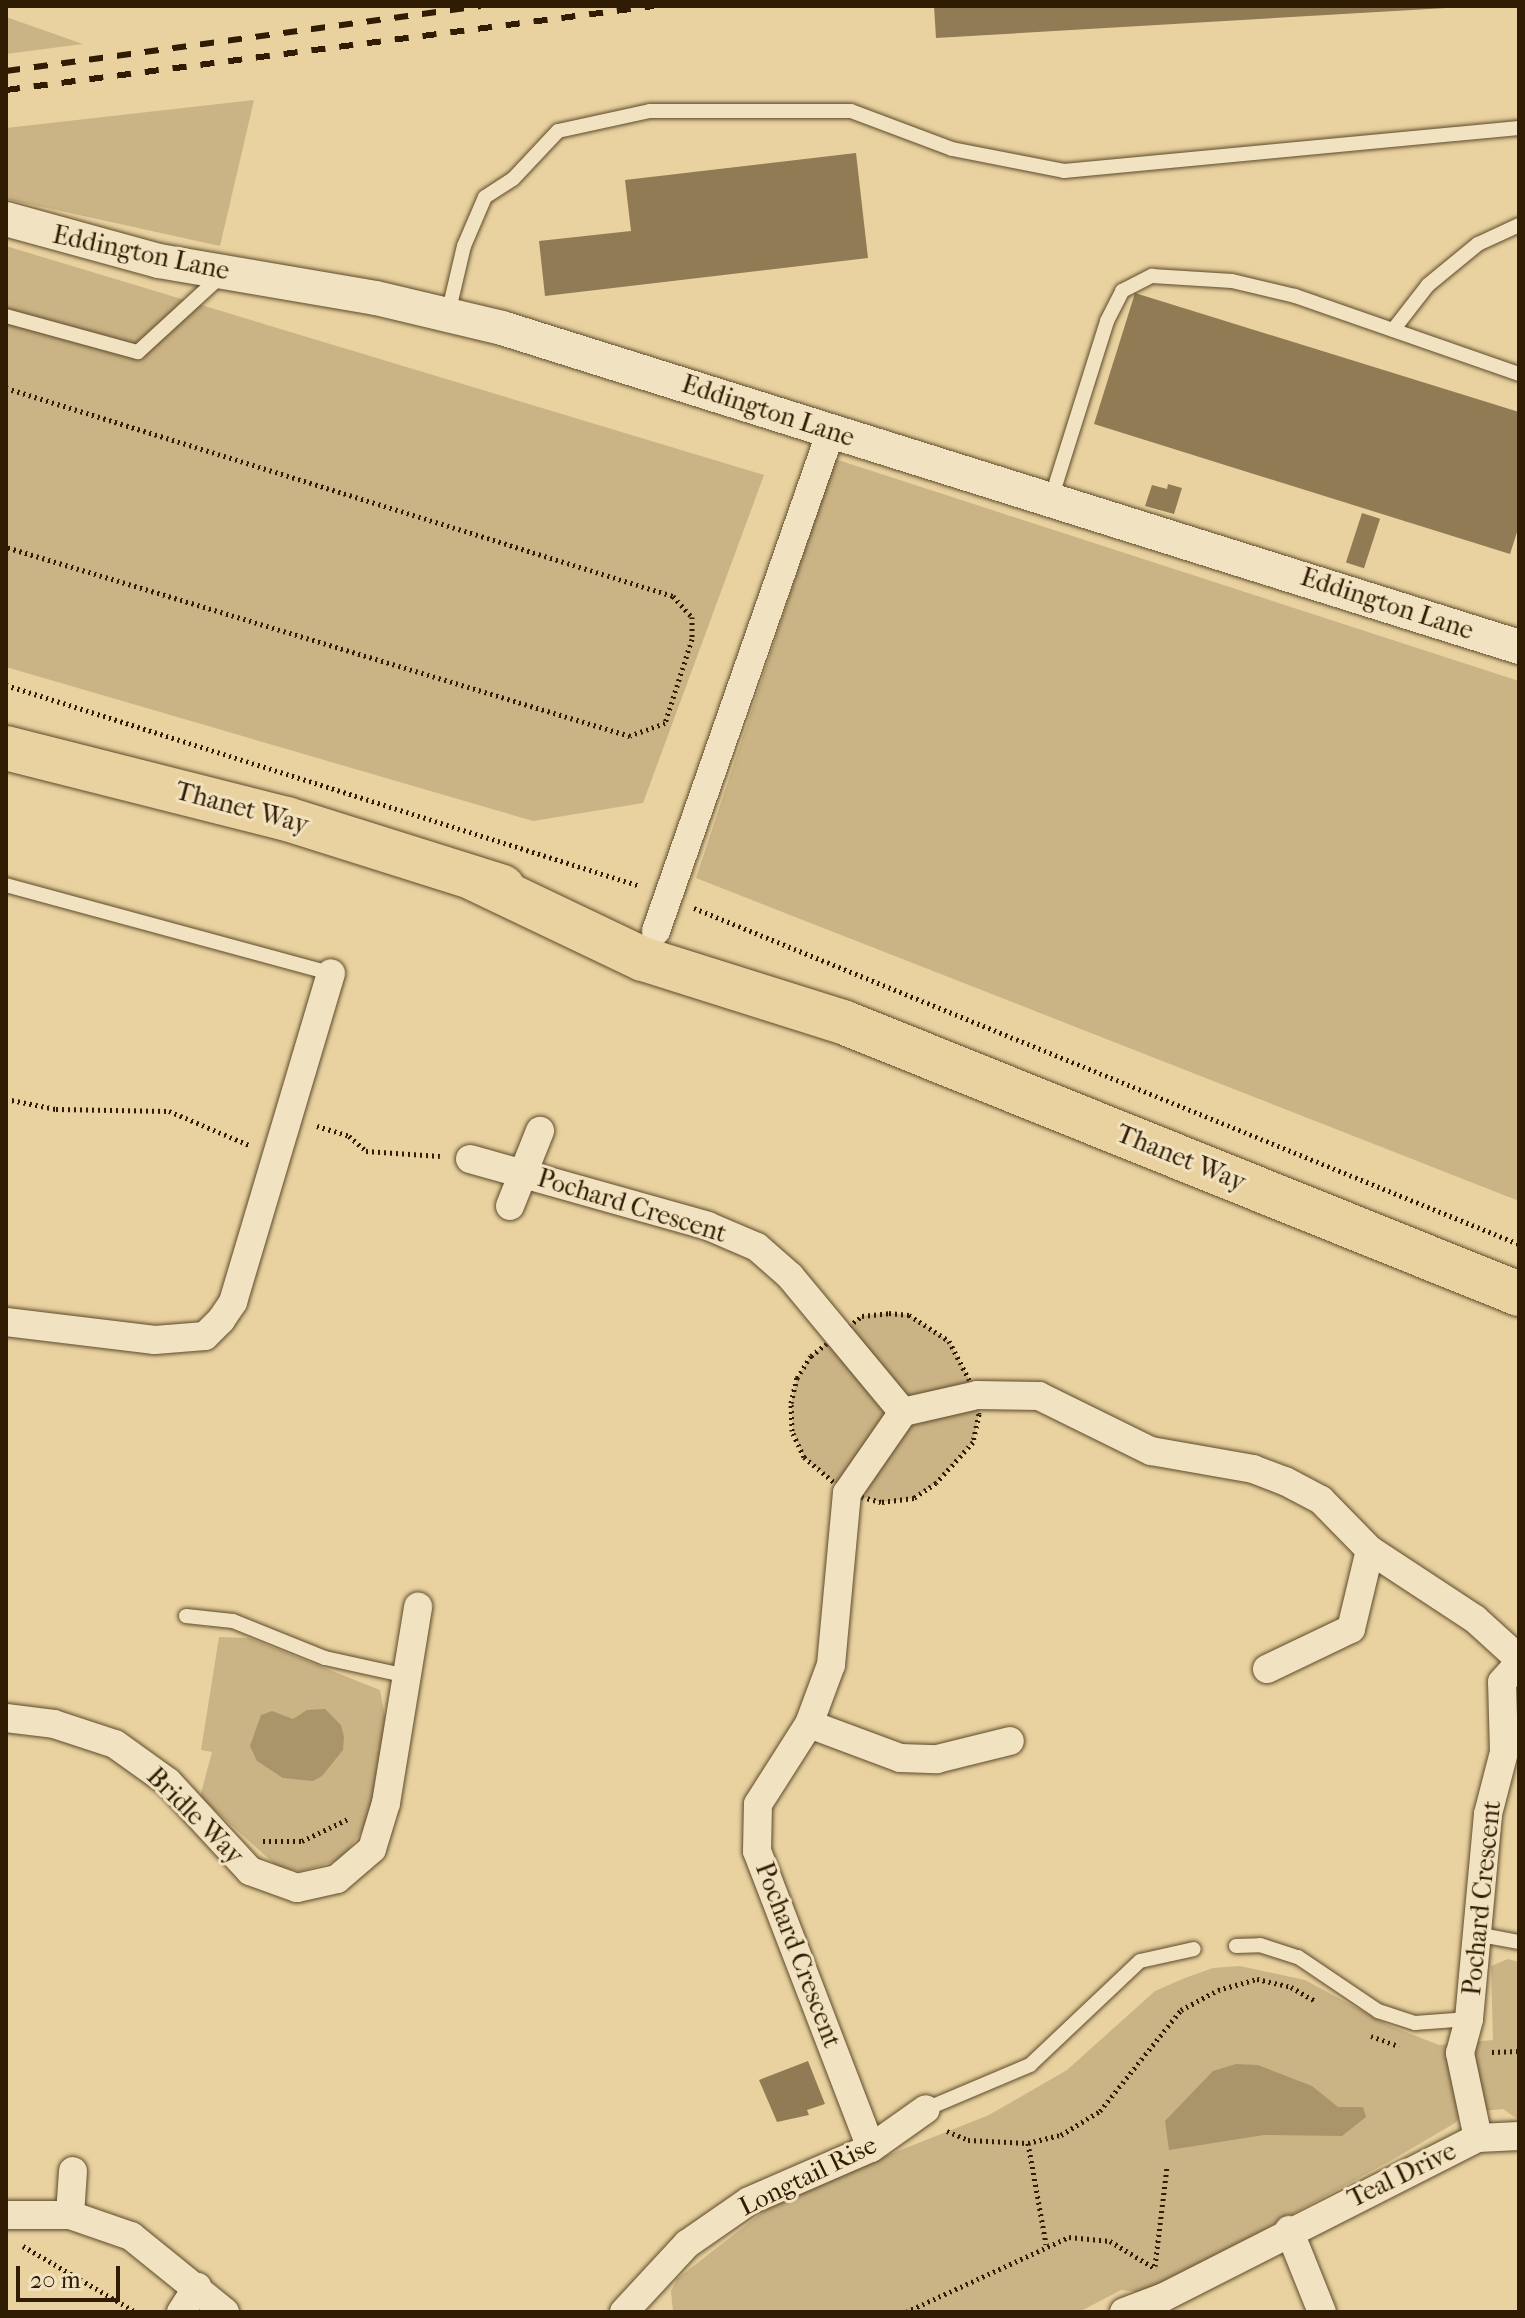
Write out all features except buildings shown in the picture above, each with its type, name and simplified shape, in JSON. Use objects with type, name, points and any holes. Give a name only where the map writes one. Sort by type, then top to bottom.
[{"type":"main road","name":"Thanet Way","points":[[6,748],[287,819],[475,879],[661,913],[843,1022]]},
{"type":"main road","name":"Thanet Way","points":[[475,879],[643,959],[843,1022],[1519,1294]]},
{"type":"street","name":"Eddington Lane","points":[[6,219],[69,239],[448,314],[1519,647]]},
{"type":"street","points":[[661,913],[831,431]]},
{"type":"street","points":[[6,1322],[155,1340],[205,1336],[233,1302],[331,973]]},
{"type":"street","name":"Pochard Crescent","points":[[510,1206],[540,1131]]},
{"type":"street","name":"Pochard Crescent","points":[[470,1159],[708,1226],[757,1247],[790,1276],[903,1412]]},
{"type":"street","name":"Pochard Crescent","points":[[871,2148],[757,1851],[758,1804],[809,1724],[831,1665],[847,1493],[903,1412],[977,1395],[1039,1396],[1151,1451],[1253,1469],[1285,1481],[1321,1500],[1370,1550],[1475,1619],[1519,1661],[1502,1682],[1504,1752],[1488,1814],[1469,2019],[1460,2053],[1478,2138]]},
{"type":"street","points":[[1267,1669],[1351,1629],[1370,1550]]},
{"type":"street","name":"Bridle Way","points":[[6,1718],[54,1724],[115,1744],[168,1782],[250,1871],[297,1888],[337,1879],[372,1849],[395,1764],[418,1607]]},
{"type":"street","points":[[809,1724],[900,1758],[937,1759],[1010,1741]]},
{"type":"street","name":"Longtail Rise","points":[[624,2312],[687,2244],[749,2201],[871,2148],[926,2109]]},
{"type":"street","name":"Teal Drive","points":[[1124,2312],[1164,2297],[1289,2230],[1478,2138],[1519,2136]]},
{"type":"street","points":[[70,2215],[73,2171]]},
{"type":"street","points":[[6,2215],[70,2215],[131,2236],[225,2312]]},
{"type":"street","points":[[1289,2230],[1322,2312]]},
{"type":"street","points":[[181,2312],[197,2287]]},
{"type":"lane","points":[[448,314],[464,246],[485,197],[513,179],[558,131],[650,111],[851,111],[952,149],[1064,171],[1519,128]]},
{"type":"lane","points":[[1393,330],[1428,285],[1478,244],[1519,225]]},
{"type":"lane","points":[[6,316],[138,352],[226,272]]},
{"type":"lane","points":[[1051,500],[1107,321],[1122,291],[1152,276],[1232,281],[1393,330],[1519,374]]},
{"type":"lane","points":[[6,885],[331,973]]},
{"type":"lane","points":[[186,1616],[233,1621],[325,1658],[407,1676]]},
{"type":"lane","points":[[1476,1934],[1519,1942]]},
{"type":"lane","points":[[1236,1946],[1260,1945],[1298,1957],[1378,2011],[1415,2023],[1469,2019]]},
{"type":"lane","points":[[926,2109],[1030,2065],[1140,1961],[1194,1949]]},
{"type":"path","points":[[6,388],[673,596],[692,617],[692,639],[665,723],[630,736],[6,547]]},
{"type":"path","points":[[6,685],[661,913],[780,947],[1519,1244]]},
{"type":"path","points":[[6,1099],[56,1109],[169,1111],[276,1156]]},
{"type":"path","points":[[285,1120],[349,1136],[366,1151],[470,1159]]},
{"type":"path","points":[[909,1315],[949,1341],[977,1395],[973,1442],[936,1483],[914,1498],[881,1502],[847,1493],[804,1457],[792,1431],[791,1403],[797,1378],[811,1356],[862,1316],[909,1315]]},
{"type":"path","points":[[211,1829],[258,1841],[302,1841],[353,1816]]},
{"type":"path","points":[[926,2109],[943,2130],[968,2140],[1028,2143],[1061,2135],[1100,2111],[1181,2010],[1218,1990],[1257,1979],[1291,1987],[1318,2003]]},
{"type":"path","points":[[1368,2034],[1420,2052],[1519,2051]]},
{"type":"path","points":[[1028,2143],[1046,2244]]},
{"type":"path","points":[[1164,2297],[1155,2266],[1167,2167]]},
{"type":"path","points":[[906,2312],[1046,2244],[1069,2237],[1110,2241],[1155,2266]]},
{"type":"path","points":[[19,2244],[136,2312]]},
{"type":"shaded area","points":[[6,17],[83,44],[6,54]]},
{"type":"shaded area","points":[[254,100],[220,246],[6,199],[6,128]]},
{"type":"shaded area","points":[[6,246],[764,475],[643,803],[533,821],[6,667]]},
{"type":"shaded area","points":[[835,459],[1519,681],[1519,1201],[696,878]]},
{"type":"shaded area","points":[[889,1313],[909,1315],[949,1341],[977,1395],[979,1414],[973,1442],[936,1483],[914,1498],[881,1502],[847,1493],[804,1457],[793,1431],[791,1403],[797,1378],[811,1356],[862,1316]]},
{"type":"shaded area","points":[[219,1637],[249,1638],[380,1690],[387,1727],[382,1764],[363,1830],[340,1860],[301,1871],[278,1867],[200,1797],[212,1752],[201,1750]]},
{"type":"shaded area","points":[[325,1709],[341,1725],[344,1737],[343,1750],[322,1776],[313,1781],[283,1778],[257,1761],[250,1746],[261,1715],[272,1711],[293,1719],[307,1710]]},
{"type":"shaded area","points":[[1508,1959],[1519,1962],[1519,2120],[1503,2109],[1463,2113],[1455,2123],[1392,2160],[1146,2293],[1121,2290],[1079,2312],[673,2312],[671,2291],[677,2279],[764,2211],[815,2184],[989,2115],[1067,2070],[1155,1991],[1185,1978],[1213,1968],[1240,1966],[1305,1980],[1388,2025],[1439,2045],[1493,2040],[1491,1966]]},
{"type":"shaded area","points":[[1236,2064],[1258,2065],[1312,2086],[1338,2107],[1363,2107],[1366,2117],[1342,2136],[1264,2135],[1169,2150],[1165,2121],[1213,2071]]},
{"type":"railway","points":[[6,71],[481,6]]},
{"type":"railway","points":[[6,90],[654,6]]}]
